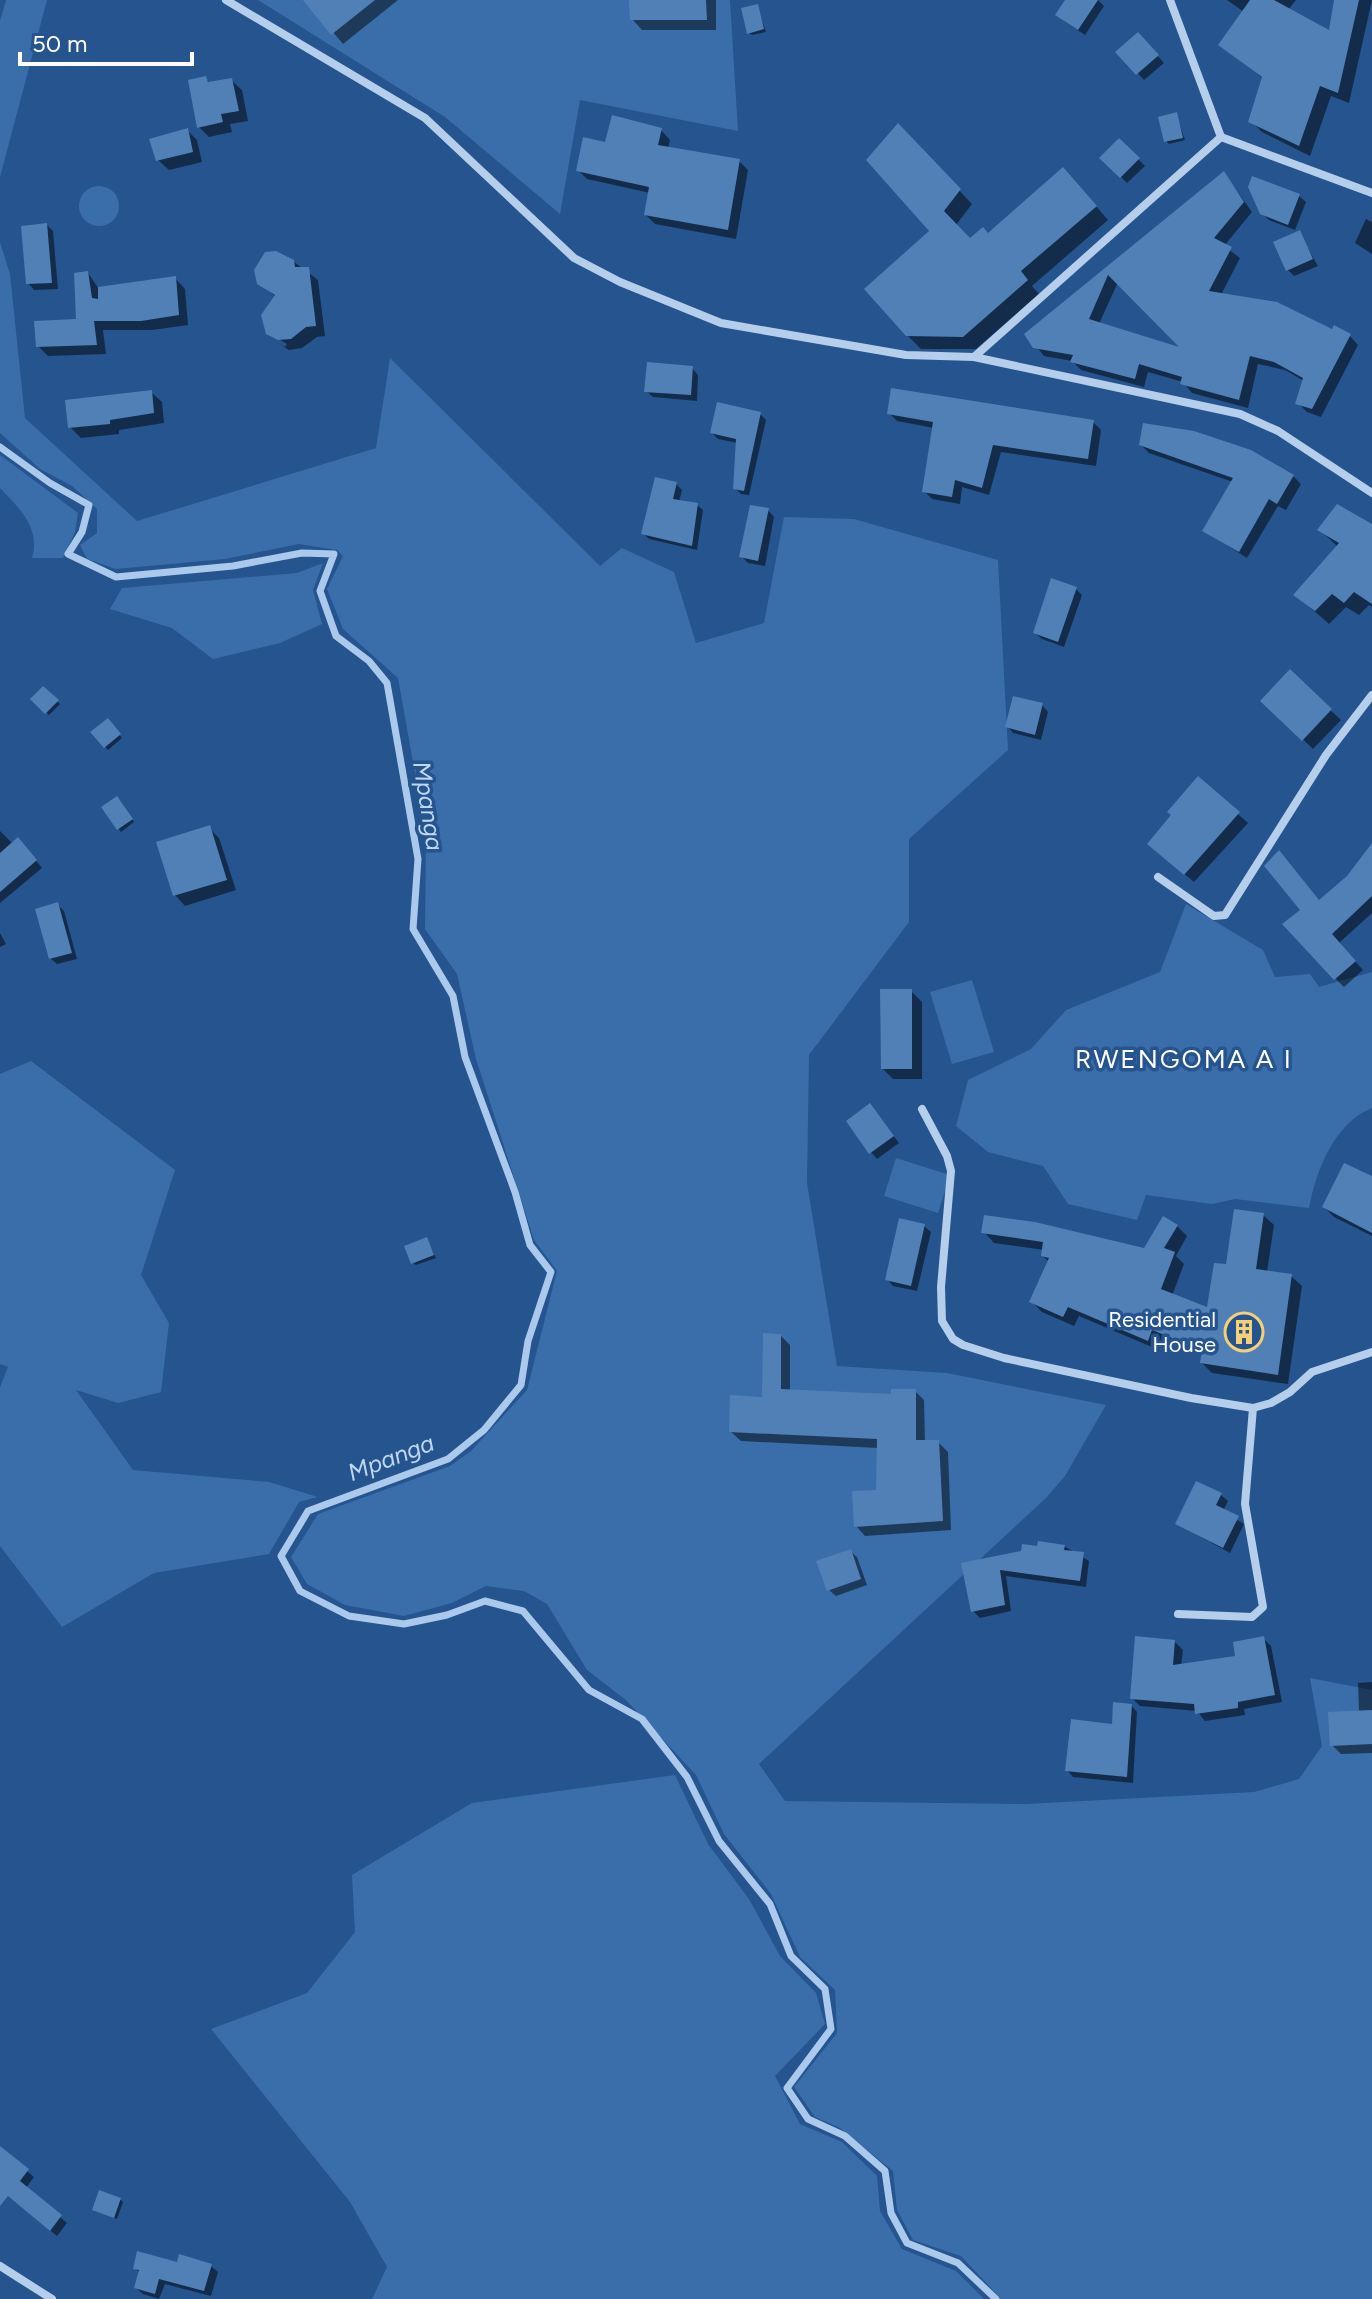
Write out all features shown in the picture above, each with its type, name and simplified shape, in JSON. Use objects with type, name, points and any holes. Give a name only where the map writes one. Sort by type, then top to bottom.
[{"type":"street","points":[[226,0],[425,118],[574,258],[620,282],[721,323],[906,355],[974,357],[1240,414],[1278,431],[1372,493]]},
{"type":"street","points":[[1170,0],[1221,137],[1372,193]]},
{"type":"street","points":[[974,357],[1221,137]]},
{"type":"street","points":[[1158,877],[1214,916],[1225,915],[1318,768],[1372,695]]},
{"type":"street","points":[[922,1109],[947,1156],[951,1171],[941,1287],[942,1321],[953,1339],[1004,1358],[1191,1398],[1253,1408],[1271,1403],[1322,1367],[1372,1352]]},
{"type":"street","points":[[1178,1614],[1252,1617],[1263,1607],[1245,1504],[1253,1408]]},
{"type":"street","points":[[0,2266],[52,2299]]},
{"type":"shaded area","points":[[6,0],[47,0],[0,177],[0,21]]},
{"type":"shaded area","points":[[258,0],[730,0],[738,131],[580,100],[560,214],[445,117]]},
{"type":"shaded area","points":[[99,186],[113,192],[119,206],[113,220],[99,226],[85,220],[79,206],[85,192]]},
{"type":"shaded area","points":[[0,242],[10,274],[25,418],[137,521],[376,448],[390,358],[600,566],[622,548],[674,572],[696,643],[764,623],[784,517],[854,519],[998,560],[1008,750],[909,839],[909,922],[809,1055],[807,1183],[837,1366],[947,1373],[1106,1405],[1065,1476],[1046,1498],[759,1764],[785,1801],[1026,1804],[1254,1792],[1299,1779],[1322,1746],[1310,1678],[1372,1690],[1372,2299],[1001,2299],[961,2256],[913,2240],[897,2210],[893,2171],[840,2128],[815,2117],[794,2087],[837,2033],[835,1990],[800,1957],[771,1894],[724,1834],[696,1775],[627,1701],[587,1670],[547,1604],[524,1591],[486,1586],[452,1603],[404,1616],[345,1605],[307,1584],[291,1557],[318,1514],[450,1466],[471,1451],[527,1390],[557,1271],[534,1240],[476,1059],[457,974],[425,929],[426,835],[398,678],[343,629],[327,589],[343,556],[337,550],[299,544],[225,559],[116,569],[87,559],[80,545],[97,533],[97,509],[72,486],[40,469],[0,433]]},
{"type":"shaded area","points":[[0,455],[78,513],[75,532],[63,558],[32,558],[31,528],[21,511],[0,488]]},
{"type":"shaded area","points":[[323,563],[313,590],[322,624],[280,643],[213,659],[172,628],[110,609],[122,588],[297,573]]},
{"type":"shaded area","points":[[1186,904],[1263,950],[1275,977],[1310,974],[1319,987],[1372,972],[1372,1108],[1359,1115],[1337,1136],[1316,1179],[1309,1208],[1235,1199],[1212,1204],[1146,1195],[1137,1220],[1068,1204],[1043,1166],[988,1152],[956,1126],[968,1080],[1031,1049],[1066,1010],[1160,972]]},
{"type":"shaded area","points":[[972,980],[994,1052],[952,1064],[930,992]]},
{"type":"shaded area","points":[[31,1061],[175,1170],[141,1275],[169,1323],[161,1392],[118,1403],[76,1390],[133,1470],[269,1482],[318,1497],[299,1502],[269,1554],[154,1573],[62,1627],[0,1546],[0,1387],[8,1367],[0,1364],[0,1074]]},
{"type":"shaded area","points":[[896,1158],[950,1175],[938,1213],[884,1196]]},
{"type":"shaded area","points":[[675,1775],[708,1844],[749,1899],[780,1956],[816,1993],[825,2024],[775,2076],[800,2124],[842,2142],[877,2176],[880,2211],[902,2249],[956,2271],[984,2299],[372,2299],[387,2267],[350,2202],[211,2029],[307,1993],[355,1932],[352,1875],[472,1803]]},
{"type":"building","points":[[303,0],[375,0],[331,35]]},
{"type":"building","points":[[629,0],[706,0],[707,20],[630,20]]},
{"type":"building","points":[[1065,0],[1098,0],[1078,30],[1055,15]]},
{"type":"building","points":[[1250,0],[1274,0],[1329,30],[1334,0],[1359,0],[1338,93],[1320,86],[1299,146],[1248,122],[1262,77],[1218,45]]},
{"type":"building","points":[[758,4],[764,29],[747,34],[741,8]]},
{"type":"building","points":[[1138,32],[1159,55],[1136,75],[1115,52]]},
{"type":"building","points":[[206,76],[208,82],[232,78],[239,111],[221,114],[223,122],[197,128],[188,80]]},
{"type":"building","points":[[1177,112],[1183,138],[1164,142],[1158,117]]},
{"type":"building","points":[[612,115],[662,128],[658,145],[740,159],[728,230],[644,215],[649,187],[576,171],[583,137],[605,142]]},
{"type":"building","points":[[898,123],[961,189],[944,211],[970,238],[983,227],[988,233],[1063,167],[1097,206],[1021,271],[1028,280],[963,337],[906,336],[864,289],[929,231],[866,160]]},
{"type":"building","points":[[188,128],[193,152],[156,161],[149,139]]},
{"type":"building","points":[[1119,138],[1140,158],[1120,178],[1099,158]]},
{"type":"building","points":[[1224,171],[1244,202],[1214,238],[1232,247],[1209,291],[1277,302],[1332,329],[1334,325],[1351,334],[1312,409],[1295,404],[1303,378],[1274,362],[1250,356],[1239,400],[1180,384],[1182,377],[1139,364],[1135,379],[1070,362],[1073,355],[1033,348],[1024,334]],"holes":[[[1108,275],[1179,347],[1089,319]]]},
{"type":"building","points":[[1252,176],[1300,194],[1288,225],[1260,214],[1248,187]]},
{"type":"building","points":[[47,223],[52,283],[26,284],[21,226]]},
{"type":"building","points":[[1300,230],[1313,259],[1286,271],[1273,242]]},
{"type":"building","points":[[276,251],[294,260],[295,267],[309,267],[316,326],[306,327],[291,339],[278,340],[266,334],[261,315],[275,295],[257,284],[254,270],[265,252]]},
{"type":"building","points":[[88,271],[92,298],[98,299],[98,287],[176,276],[179,315],[141,321],[94,321],[97,345],[36,347],[34,321],[76,319],[74,273]]},
{"type":"building","points":[[647,362],[693,366],[691,395],[644,392]]},
{"type":"building","points":[[891,388],[1094,420],[1088,459],[993,445],[982,488],[955,480],[952,497],[922,492],[933,422],[887,414]]},
{"type":"building","points":[[152,390],[154,413],[110,420],[110,424],[68,428],[65,400]]},
{"type":"building","points":[[717,402],[761,412],[744,491],[733,489],[736,439],[710,433]]},
{"type":"building","points":[[1143,423],[1194,431],[1251,450],[1294,475],[1277,504],[1269,499],[1239,552],[1202,531],[1233,478],[1139,445]]},
{"type":"building","points":[[655,477],[677,482],[673,499],[698,503],[692,546],[641,534]]},
{"type":"building","points":[[1337,504],[1372,524],[1372,604],[1354,592],[1344,603],[1332,594],[1315,611],[1293,595],[1339,543],[1317,530]]},
{"type":"building","points":[[750,505],[769,508],[758,561],[739,557]]},
{"type":"building","points":[[1051,578],[1077,587],[1058,642],[1033,633]]},
{"type":"building","points":[[1290,669],[1332,709],[1302,741],[1260,701]]},
{"type":"building","points":[[43,686],[59,700],[45,714],[30,699]]},
{"type":"building","points":[[1013,696],[1043,703],[1035,735],[1005,727]]},
{"type":"building","points":[[108,718],[121,734],[104,748],[90,732]]},
{"type":"building","points":[[1198,776],[1240,812],[1184,875],[1147,844],[1171,815],[1167,812]]},
{"type":"building","points":[[117,796],[133,819],[117,830],[101,807]]},
{"type":"building","points":[[210,825],[227,880],[173,896],[156,842]]},
{"type":"building","points":[[18,837],[37,860],[0,892],[0,853]]},
{"type":"building","points":[[1372,843],[1372,896],[1332,934],[1356,961],[1334,980],[1282,924],[1300,910],[1264,866],[1279,850],[1319,900],[1347,876]]},
{"type":"building","points":[[58,902],[72,953],[49,959],[35,909]]},
{"type":"building","points":[[880,989],[912,989],[912,1069],[881,1069]]},
{"type":"building","points":[[870,1103],[894,1136],[869,1154],[846,1121]]},
{"type":"building","points":[[1344,1163],[1372,1176],[1372,1233],[1322,1207]]},
{"type":"building","points":[[1234,1209],[1264,1213],[1256,1269],[1292,1274],[1278,1375],[1200,1363],[1202,1350],[1152,1330],[1148,1341],[1068,1307],[1063,1317],[1029,1302],[1049,1258],[1041,1256],[1043,1242],[981,1233],[984,1215],[1035,1222],[1144,1248],[1163,1216],[1178,1225],[1164,1248],[1175,1252],[1161,1289],[1207,1307],[1214,1263],[1226,1264]]},
{"type":"building","points":[[899,1218],[925,1224],[911,1286],[885,1280]]},
{"type":"building","points":[[427,1237],[434,1255],[411,1264],[404,1246]]},
{"type":"building","points":[[763,1333],[781,1334],[781,1389],[891,1394],[891,1389],[916,1389],[916,1440],[939,1440],[943,1521],[854,1527],[852,1491],[876,1490],[877,1439],[729,1432],[730,1395],[762,1397]]},
{"type":"building","points":[[1196,1481],[1222,1493],[1216,1505],[1239,1516],[1223,1548],[1175,1524]]},
{"type":"building","points":[[1038,1541],[1065,1545],[1064,1550],[1084,1552],[1080,1581],[1000,1570],[1005,1605],[971,1612],[961,1563],[1021,1551],[1022,1544],[1037,1546]]},
{"type":"building","points":[[851,1549],[861,1579],[827,1591],[816,1561]]},
{"type":"building","points":[[1135,1636],[1175,1640],[1173,1665],[1235,1656],[1233,1642],[1264,1636],[1275,1695],[1238,1702],[1238,1708],[1195,1714],[1194,1704],[1130,1699]]},
{"type":"building","points":[[1113,1702],[1132,1704],[1127,1777],[1065,1771],[1071,1719],[1112,1724]]},
{"type":"building","points":[[1372,1710],[1372,1744],[1330,1746],[1328,1712]]},
{"type":"building","points":[[0,2146],[29,2169],[20,2181],[62,2215],[50,2231],[8,2196],[0,2206]]},
{"type":"building","points":[[99,2190],[121,2198],[114,2218],[92,2210]]},
{"type":"building","points":[[137,2251],[177,2262],[179,2254],[212,2264],[204,2291],[159,2279],[155,2294],[134,2288],[139,2270],[133,2269]]},
{"type":"waterway","name":"Mpanga","points":[[0,447],[50,483],[89,505],[82,532],[68,554],[116,577],[233,566],[302,553],[334,554],[320,591],[336,636],[369,661],[387,683],[418,859],[413,929],[453,996],[465,1057],[515,1192],[530,1245],[551,1272],[528,1341],[521,1385],[484,1430],[448,1459],[308,1511],[281,1556],[300,1591],[349,1616],[404,1624],[447,1615],[485,1601],[523,1611],[589,1690],[642,1719],[687,1777],[719,1841],[770,1904],[791,1956],[825,1989],[831,2029],[787,2088],[808,2119],[845,2136],[885,2171],[891,2213],[907,2243],[958,2263],[996,2299]]},
{"type":"place","name":"Residential House","points":[[1244,1332]]},
{"type":"district","name":"RWENGOMA A I","points":[[1184,1059]]}]
